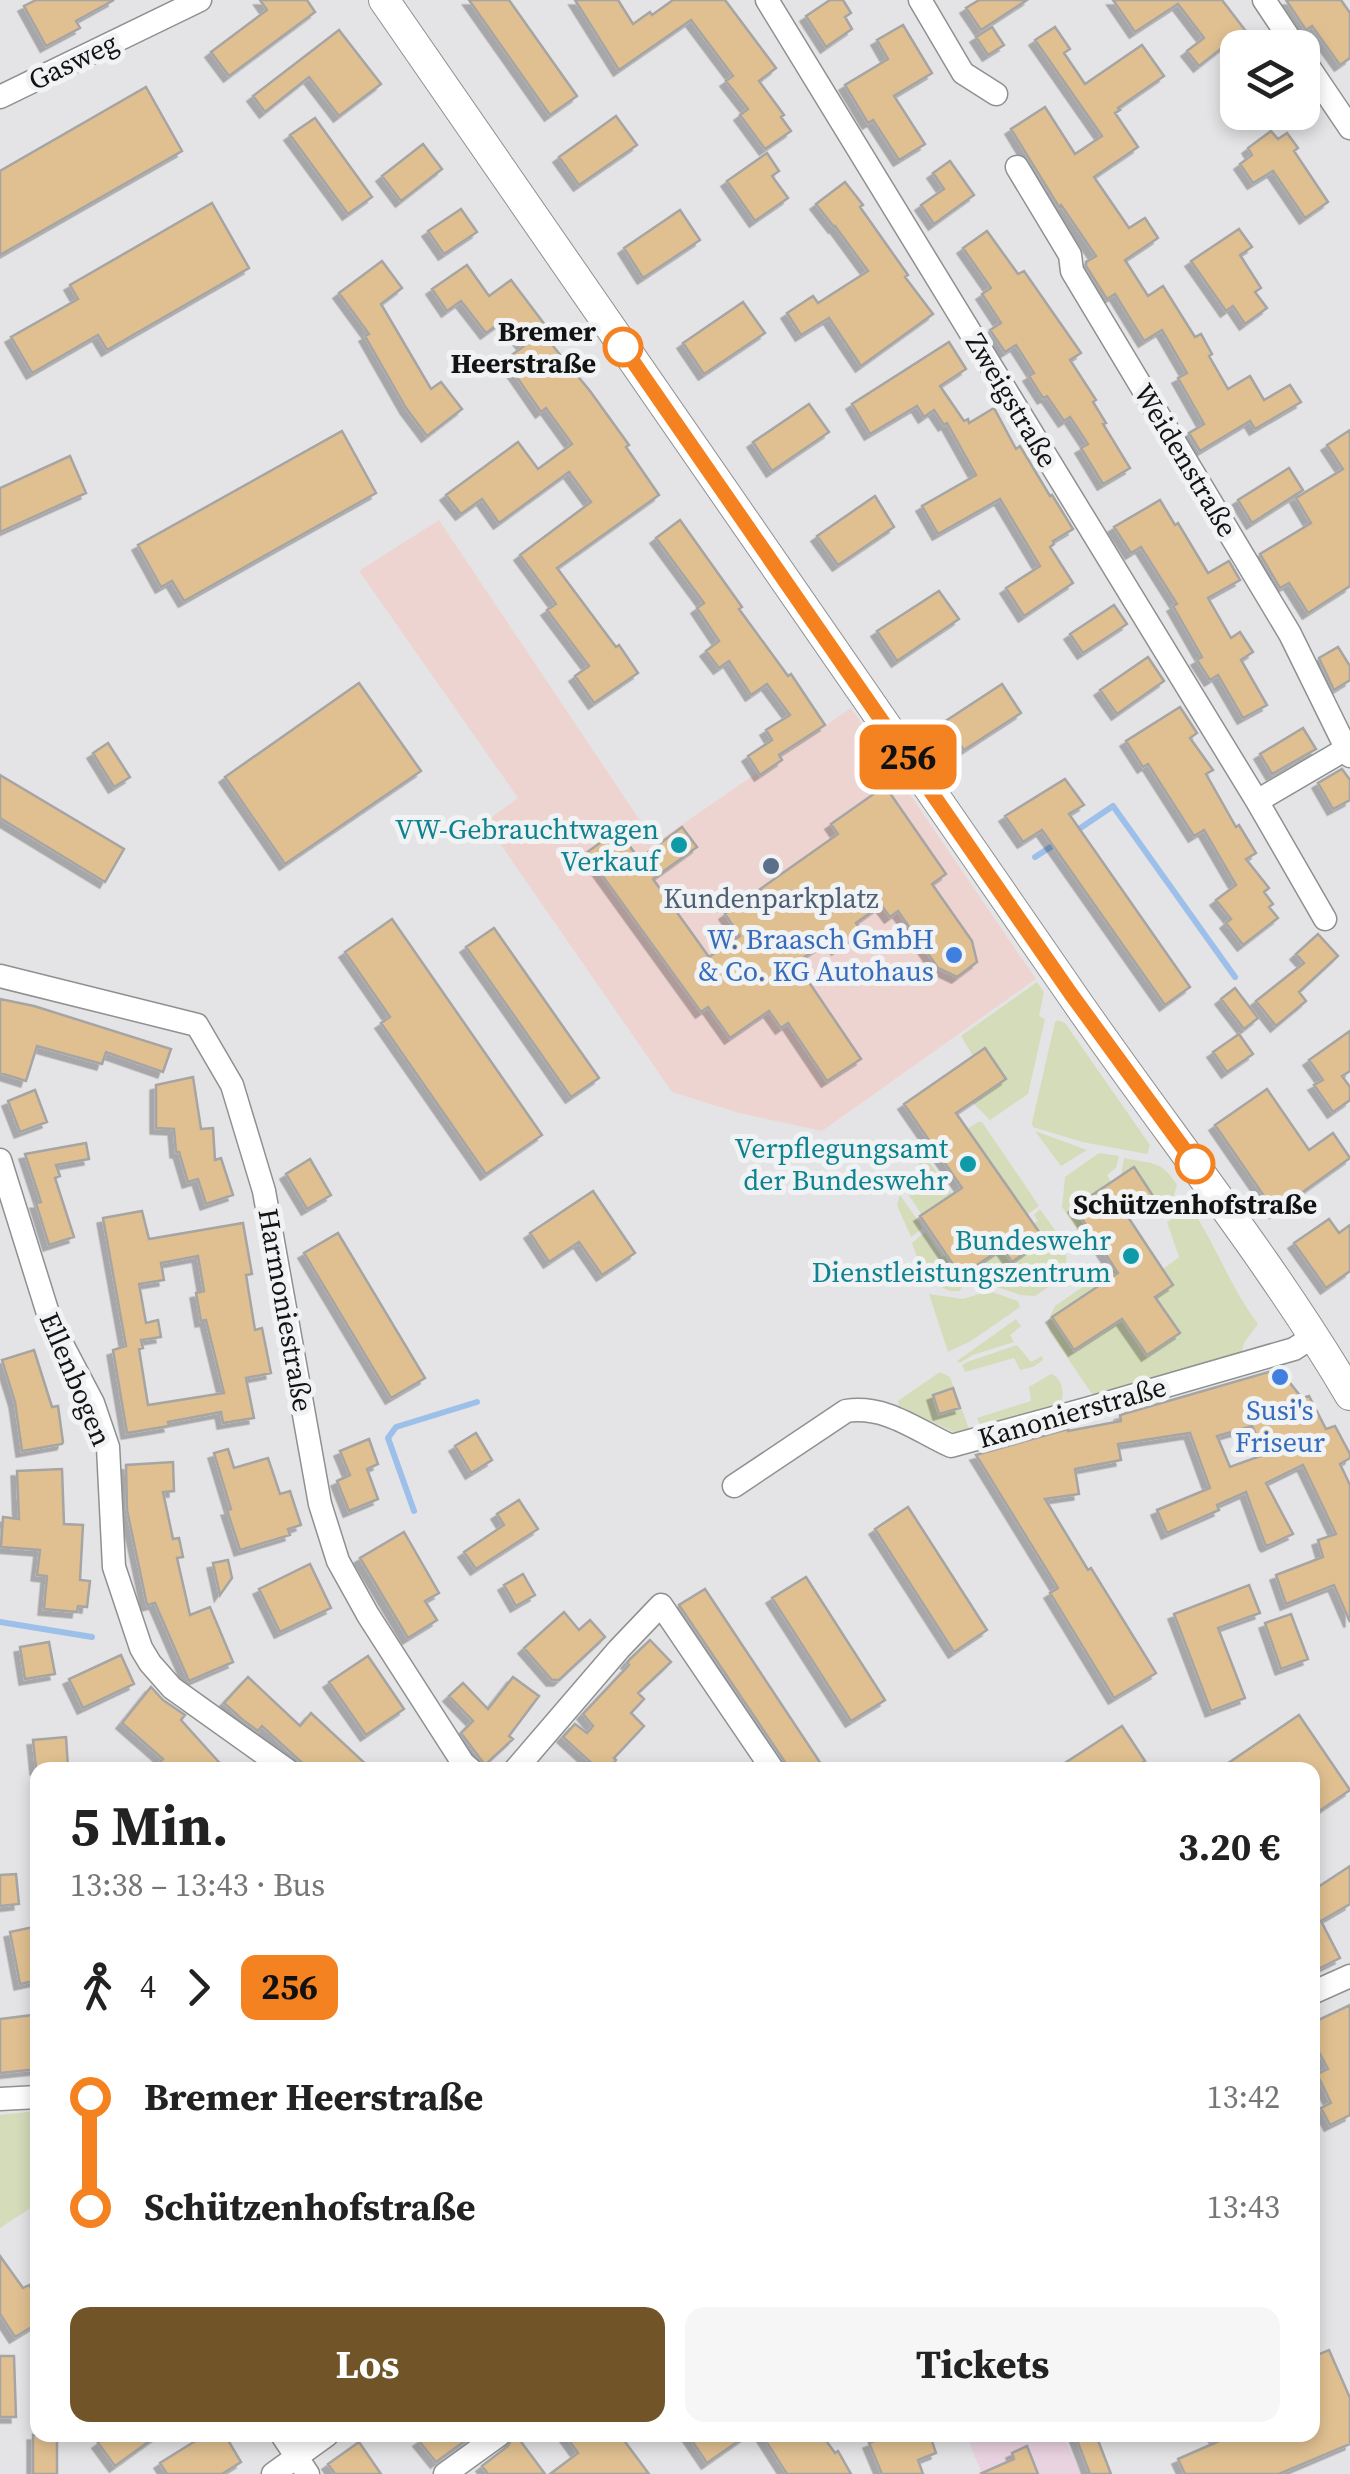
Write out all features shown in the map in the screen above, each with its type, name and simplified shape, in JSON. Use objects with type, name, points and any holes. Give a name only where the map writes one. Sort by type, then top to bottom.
[{"type":"street","name":"Gasweg","points":[[0,97],[200,0]]},
{"type":"street","points":[[384,0],[1200,1171],[1350,1395]]},
{"type":"street","name":"Zweigstraße","points":[[767,0],[1257,801],[1325,919]]},
{"type":"street","points":[[920,0],[964,73],[996,94]]},
{"type":"street","points":[[1264,0],[1284,30]]},
{"type":"street","points":[[1320,84],[1350,128]]},
{"type":"street","name":"Weidenstraße","points":[[1017,168],[1070,255],[1072,271],[1290,634],[1348,753]]},
{"type":"street","points":[[1257,801],[1348,753]]},
{"type":"street","name":"Harmoniestraße","points":[[0,976],[197,1025],[232,1085],[264,1190],[320,1504],[338,1561],[462,1762]]},
{"type":"street","name":"Ellenbogen","points":[[0,1160],[50,1323],[93,1404],[108,1447],[114,1567],[140,1648],[172,1688],[276,1762]]},
{"type":"street","name":"Kanonierstraße","points":[[734,1486],[846,1411],[864,1408],[886,1413],[951,1446],[1294,1349],[1314,1336]]},
{"type":"street","points":[[522,1762],[661,1605],[767,1762]]},
{"type":"street","points":[[1320,1989],[1350,1976]]},
{"type":"street","points":[[0,2099],[30,2098]]},
{"type":"street","points":[[287,2442],[302,2466]]},
{"type":"street","points":[[273,2474],[302,2466],[321,2442]]},
{"type":"street","points":[[445,2474],[489,2442]]},
{"type":"shaded area","points":[[439,520],[655,843],[851,708],[1036,979],[822,1131],[739,1113],[672,1092],[485,822],[518,798],[359,571]]},
{"type":"shaded area","points":[[969,2442],[1066,2442],[1081,2474],[982,2474]]},
{"type":"green space","points":[[1037,982],[1044,992],[1039,1016],[1045,1019],[1028,1094],[990,1120],[972,1102],[1006,1078],[985,1048],[973,1056],[961,1036]]},
{"type":"green space","points":[[1058,1020],[1065,1023],[1150,1145],[1147,1154],[1082,1142],[1033,1127]]},
{"type":"green space","points":[[982,1122],[1039,1206],[1027,1215],[967,1129]]},
{"type":"green space","points":[[1035,1131],[1087,1150],[1061,1166]]},
{"type":"green space","points":[[1099,1153],[1119,1156],[1116,1168],[1107,1175],[1111,1182],[1103,1250],[1094,1255],[1062,1207],[1065,1177]]},
{"type":"green space","points":[[1124,1158],[1155,1164],[1166,1171],[1177,1185],[1173,1198],[1160,1206],[1134,1168],[1121,1176]]},
{"type":"green space","points":[[922,1159],[928,1160],[952,1194],[922,1215],[904,1188]]},
{"type":"green space","points":[[900,1195],[923,1228],[911,1237],[897,1205]]},
{"type":"green space","points":[[1040,1209],[1067,1247],[1065,1276],[1035,1296],[1020,1295],[971,1278],[959,1291],[925,1280],[912,1243],[925,1232],[942,1257],[947,1255],[962,1276],[1002,1248],[1012,1261],[1043,1240],[1033,1224],[1038,1221],[1034,1215]]},
{"type":"green space","points":[[1181,1214],[1197,1217],[1258,1324],[1244,1343],[1241,1355],[1098,1396],[1092,1394],[1049,1331],[1048,1321],[1055,1306],[1113,1266],[1118,1273],[1074,1350],[1122,1318],[1147,1355],[1179,1333],[1153,1298],[1173,1285],[1163,1269],[1179,1257],[1167,1222]]},
{"type":"green space","points":[[989,1291],[1018,1301],[1020,1307],[948,1352],[929,1294],[963,1299]]},
{"type":"green space","points":[[1016,1319],[1021,1326],[1010,1335],[1014,1342],[957,1361]]},
{"type":"green space","points":[[1017,1345],[1031,1362],[1042,1356],[1043,1360],[1020,1370],[1014,1358],[965,1372],[962,1365],[967,1362]]},
{"type":"green space","points":[[940,1372],[950,1377],[969,1429],[966,1434],[958,1434],[899,1406],[898,1401]]},
{"type":"green space","points":[[1051,1374],[1062,1390],[1057,1406],[981,1427],[977,1418],[1031,1401],[1029,1387]]},
{"type":"green space","points":[[30,2112],[30,2209],[0,2228],[0,2115]]},
{"type":"building","points":[[36,0],[114,0],[76,21],[80,28],[46,46],[24,6]]},
{"type":"building","points":[[260,0],[307,0],[315,12],[229,76],[211,52],[267,10]]},
{"type":"building","points":[[469,0],[509,0],[577,96],[550,115]]},
{"type":"building","points":[[575,0],[618,0],[633,24],[673,0],[725,0],[776,68],[759,81],[791,131],[765,149],[740,115],[748,109],[726,81],[733,76],[691,20],[619,70]]},
{"type":"building","points":[[830,0],[843,0],[851,13],[845,17],[852,29],[826,47],[806,16]]},
{"type":"building","points":[[979,0],[1027,0],[981,30],[966,8]]},
{"type":"building","points":[[1113,0],[1222,0],[1245,30],[1220,30],[1220,50],[1199,66],[1187,51],[1204,38],[1178,4],[1135,32]]},
{"type":"building","points":[[1286,0],[1341,0],[1350,13],[1350,58],[1340,65],[1320,37],[1320,30],[1312,26],[1306,30]]},
{"type":"building","points":[[903,25],[932,73],[894,96],[925,144],[899,160],[873,120],[868,123],[845,85],[888,59],[877,40]]},
{"type":"building","points":[[992,27],[1004,45],[988,55],[976,37]]},
{"type":"building","points":[[1055,27],[1070,49],[1064,53],[1085,84],[1142,45],[1164,76],[1118,108],[1115,113],[1138,147],[1094,177],[1129,228],[1145,218],[1158,238],[1125,260],[1148,296],[1163,286],[1195,337],[1201,334],[1228,389],[1250,376],[1264,400],[1290,385],[1301,402],[1255,429],[1250,421],[1200,451],[1189,433],[1204,424],[1178,378],[1187,373],[1162,330],[1144,341],[1115,294],[1107,299],[1086,266],[1096,256],[1059,207],[1011,129],[1045,107],[1075,154],[1102,136],[1035,40]]},
{"type":"building","points":[[339,30],[381,84],[339,116],[309,77],[265,112],[253,96]]},
{"type":"building","points":[[146,87],[182,151],[0,255],[0,171]]},
{"type":"building","points":[[616,116],[637,145],[579,185],[559,157]]},
{"type":"building","points":[[315,118],[372,197],[348,214],[290,135]]},
{"type":"building","points":[[1271,131],[1278,139],[1287,133],[1298,148],[1294,151],[1328,202],[1305,218],[1273,171],[1253,183],[1240,164],[1252,155],[1248,148]]},
{"type":"building","points":[[423,144],[442,169],[401,201],[382,176]]},
{"type":"building","points":[[767,153],[779,171],[772,176],[788,198],[755,221],[727,181]]},
{"type":"building","points":[[950,161],[974,195],[934,224],[921,205],[944,189],[933,173]]},
{"type":"building","points":[[845,182],[933,314],[861,366],[829,318],[801,335],[787,313],[813,296],[818,303],[868,271],[816,204]]},
{"type":"building","points":[[212,203],[249,268],[107,350],[98,335],[32,373],[11,337],[78,299],[70,285]]},
{"type":"building","points":[[461,209],[477,232],[444,254],[428,231]]},
{"type":"building","points":[[680,210],[700,240],[643,278],[624,248]]},
{"type":"building","points":[[1239,229],[1252,247],[1240,255],[1261,288],[1255,292],[1267,308],[1245,324],[1233,306],[1226,311],[1191,261]]},
{"type":"building","points":[[987,231],[1018,274],[1024,271],[1081,353],[1070,360],[1096,400],[1093,402],[1106,423],[1103,424],[1130,468],[1103,484],[1081,448],[1088,444],[1070,417],[1064,421],[1047,396],[1043,398],[1029,376],[1034,373],[1016,345],[1005,352],[990,330],[1001,323],[982,294],[991,288],[963,248]]},
{"type":"building","points":[[382,261],[402,288],[381,304],[431,389],[441,382],[462,409],[427,436],[406,408],[365,336],[369,334],[339,293]]},
{"type":"building","points":[[467,265],[489,296],[511,280],[558,342],[553,346],[629,445],[626,447],[659,495],[557,568],[638,673],[594,703],[575,676],[589,666],[547,610],[556,604],[520,555],[591,502],[569,472],[499,523],[482,499],[461,514],[446,495],[518,442],[538,469],[572,444],[546,408],[541,412],[505,360],[524,346],[504,320],[486,333],[461,301],[447,311],[432,289]]},
{"type":"building","points":[[743,302],[765,333],[704,374],[683,343]]},
{"type":"building","points":[[949,342],[966,369],[940,386],[964,421],[968,419],[969,423],[994,408],[1016,449],[1020,446],[1073,529],[1050,547],[1073,583],[1024,616],[1006,588],[1040,566],[1000,499],[938,534],[922,506],[976,475],[947,423],[944,425],[934,410],[924,417],[917,406],[870,434],[852,404]]},
{"type":"building","points":[[809,404],[829,432],[772,471],[753,442]]},
{"type":"building","points":[[1350,430],[1350,586],[1308,613],[1289,583],[1280,588],[1260,554],[1311,523],[1296,498],[1343,469],[1327,445]]},
{"type":"building","points":[[342,431],[376,493],[184,601],[172,581],[161,587],[138,545]]},
{"type":"building","points":[[70,456],[86,493],[0,532],[0,488]]},
{"type":"building","points":[[1289,468],[1303,490],[1252,523],[1238,500]]},
{"type":"building","points":[[875,496],[894,527],[838,565],[817,536]]},
{"type":"building","points":[[1160,500],[1208,573],[1229,561],[1240,580],[1208,598],[1231,638],[1240,632],[1253,652],[1241,660],[1267,705],[1243,718],[1218,675],[1210,680],[1197,660],[1202,657],[1173,606],[1177,604],[1141,547],[1131,553],[1114,527]]},
{"type":"building","points":[[680,520],[742,607],[739,609],[788,676],[791,674],[825,725],[779,755],[782,760],[760,775],[748,756],[772,740],[766,730],[790,715],[767,684],[751,695],[729,661],[719,668],[706,651],[719,641],[697,608],[704,603],[656,538]]},
{"type":"building","points":[[939,591],[959,619],[897,661],[877,631]]},
{"type":"building","points":[[1114,605],[1127,624],[1083,653],[1070,634]]},
{"type":"building","points":[[1338,647],[1350,666],[1350,680],[1334,690],[1319,658]]},
{"type":"building","points":[[1148,657],[1164,681],[1117,714],[1100,690]]},
{"type":"building","points":[[359,683],[421,771],[285,864],[225,777]]},
{"type":"building","points":[[1002,684],[1021,713],[964,750],[944,722]]},
{"type":"building","points":[[1180,707],[1197,733],[1190,738],[1213,770],[1206,774],[1256,853],[1246,859],[1269,888],[1264,892],[1278,918],[1243,945],[1226,923],[1231,919],[1216,900],[1236,885],[1204,830],[1194,836],[1148,764],[1143,767],[1126,741]]},
{"type":"building","points":[[1303,728],[1316,749],[1272,774],[1260,754]]},
{"type":"building","points":[[108,743],[130,777],[114,787],[93,753]]},
{"type":"building","points":[[1342,769],[1350,780],[1350,800],[1333,809],[1318,783]]},
{"type":"building","points":[[0,775],[124,849],[105,882],[0,818]]},
{"type":"building","points":[[1065,779],[1084,805],[1069,814],[1190,987],[1165,1005],[1042,830],[1023,842],[1005,816]]},
{"type":"building","points":[[885,786],[946,874],[932,884],[972,941],[977,962],[957,977],[938,968],[898,911],[890,917],[881,905],[856,923],[862,931],[837,949],[830,939],[796,963],[861,1059],[827,1081],[788,1023],[781,1028],[769,1011],[730,1038],[708,1007],[701,1012],[586,853],[618,830],[639,859],[682,827],[697,847],[653,879],[709,957],[740,936],[725,914],[838,834],[831,824]]},
{"type":"building","points":[[392,919],[542,1135],[486,1174],[381,1023],[390,1017],[345,952]]},
{"type":"building","points":[[494,928],[599,1078],[571,1097],[466,947]]},
{"type":"building","points":[[1318,934],[1338,956],[1299,992],[1306,1001],[1276,1026],[1256,1001],[1304,963],[1296,954]]},
{"type":"building","points":[[1235,988],[1258,1018],[1244,1029],[1221,999]]},
{"type":"building","points":[[0,999],[171,1049],[163,1072],[106,1052],[102,1064],[37,1046],[26,1081],[0,1073]]},
{"type":"building","points":[[1350,1031],[1350,1071],[1342,1076],[1350,1087],[1350,1100],[1333,1112],[1314,1085],[1323,1080],[1309,1060]]},
{"type":"building","points":[[1239,1034],[1253,1054],[1227,1072],[1213,1052]]},
{"type":"building","name":"Verpflegungsamt der Bundeswehr","points":[[985,1048],[1006,1079],[956,1113],[1044,1239],[1012,1262],[1002,1248],[961,1276],[920,1216],[962,1188],[904,1104]]},
{"type":"building","points":[[193,1077],[201,1129],[213,1128],[215,1160],[221,1158],[233,1195],[206,1204],[198,1179],[188,1182],[176,1152],[174,1129],[156,1128],[156,1085]]},
{"type":"building","points":[[1267,1089],[1309,1150],[1333,1133],[1350,1158],[1275,1212],[1215,1125]]},
{"type":"building","points":[[35,1090],[47,1122],[20,1132],[8,1101]]},
{"type":"building","points":[[86,1143],[89,1159],[56,1165],[60,1176],[55,1178],[74,1237],[49,1245],[36,1203],[41,1202],[25,1154]]},
{"type":"building","points":[[310,1159],[331,1195],[307,1209],[286,1174]]},
{"type":"building","name":"Bundeswehr Dienstleistungszentrum","points":[[1134,1167],[1155,1199],[1128,1217],[1173,1285],[1155,1297],[1180,1333],[1147,1355],[1122,1319],[1074,1350],[1052,1317],[1118,1273],[1074,1207]]},
{"type":"building","points":[[593,1191],[635,1253],[602,1275],[579,1242],[549,1262],[530,1233]]},
{"type":"building","points":[[142,1211],[149,1239],[243,1223],[252,1274],[246,1275],[255,1330],[262,1328],[271,1373],[246,1378],[254,1418],[223,1423],[221,1412],[127,1433],[113,1350],[126,1346],[103,1218]],"holes":[[[198,1256],[204,1291],[196,1293],[201,1321],[206,1320],[224,1393],[148,1405],[139,1349],[143,1348],[141,1340],[161,1337],[158,1320],[146,1323],[139,1284],[164,1280],[161,1263]]]},
{"type":"building","points":[[1329,1219],[1339,1233],[1350,1225],[1350,1271],[1326,1288],[1294,1243]]},
{"type":"building","points":[[338,1233],[425,1378],[391,1398],[304,1253]]},
{"type":"building","points":[[34,1350],[52,1407],[58,1406],[63,1442],[22,1451],[15,1402],[2,1360]]},
{"type":"building","points":[[1279,1369],[1302,1398],[1309,1396],[1326,1429],[1335,1426],[1350,1454],[1340,1464],[1350,1485],[1350,1622],[1334,1585],[1286,1604],[1276,1575],[1323,1557],[1318,1540],[1336,1534],[1303,1465],[1266,1483],[1293,1534],[1267,1546],[1246,1492],[1217,1505],[1219,1510],[1167,1533],[1157,1510],[1210,1488],[1190,1433],[1118,1444],[1121,1460],[1075,1469],[1079,1494],[1045,1499],[1156,1673],[1114,1698],[1050,1593],[1058,1588],[976,1455],[1068,1429],[1121,1421],[1120,1415]],"holes":[[[1252,1426],[1266,1454],[1230,1467],[1217,1436]]]},
{"type":"building","points":[[953,1388],[960,1408],[939,1414],[933,1395]]},
{"type":"building","points":[[476,1433],[492,1460],[471,1473],[455,1446]]},
{"type":"building","points":[[369,1439],[378,1464],[367,1469],[378,1499],[349,1511],[337,1481],[350,1475],[340,1451]]},
{"type":"building","points":[[228,1449],[234,1468],[268,1458],[280,1494],[290,1491],[301,1525],[288,1529],[290,1535],[240,1550],[214,1453]]},
{"type":"building","points":[[173,1462],[174,1491],[163,1492],[173,1539],[179,1538],[183,1557],[177,1558],[190,1615],[210,1607],[233,1662],[189,1681],[155,1603],[147,1605],[127,1510],[126,1465]]},
{"type":"building","points":[[62,1469],[64,1524],[83,1525],[80,1580],[90,1581],[87,1607],[78,1606],[77,1612],[44,1609],[47,1576],[37,1575],[40,1550],[1,1547],[3,1517],[19,1519],[17,1471]]},
{"type":"building","points":[[519,1500],[538,1529],[476,1569],[464,1552],[504,1525],[497,1514]]},
{"type":"building","points":[[908,1507],[987,1630],[954,1652],[875,1529]]},
{"type":"building","points":[[404,1532],[439,1593],[425,1601],[437,1620],[408,1638],[360,1558]]},
{"type":"building","points":[[228,1560],[232,1578],[220,1595],[213,1563]]},
{"type":"building","points":[[310,1564],[331,1608],[280,1632],[259,1589]]},
{"type":"building","points":[[523,1574],[535,1595],[516,1606],[504,1585]]},
{"type":"building","points":[[806,1577],[885,1700],[851,1721],[772,1598]]},
{"type":"building","points":[[1249,1585],[1260,1613],[1218,1628],[1245,1698],[1211,1711],[1174,1614]]},
{"type":"building","points":[[705,1589],[820,1762],[785,1762],[679,1605]]},
{"type":"building","points":[[564,1612],[579,1630],[590,1620],[605,1637],[559,1680],[552,1680],[524,1648]]},
{"type":"building","points":[[1291,1614],[1308,1659],[1281,1669],[1265,1623]]},
{"type":"building","points":[[650,1640],[671,1662],[638,1693],[644,1699],[631,1713],[644,1726],[614,1762],[590,1762],[563,1737],[575,1724],[587,1733],[593,1726],[583,1714],[629,1665],[630,1659]]},
{"type":"building","points":[[49,1642],[55,1674],[25,1679],[20,1647]]},
{"type":"building","points":[[121,1655],[134,1684],[83,1708],[69,1679]]},
{"type":"building","points":[[368,1656],[404,1709],[366,1735],[329,1682]]},
{"type":"building","points":[[248,1677],[300,1726],[311,1713],[363,1762],[301,1762],[262,1726],[258,1731],[224,1703]]},
{"type":"building","points":[[513,1677],[539,1696],[509,1736],[513,1739],[488,1762],[483,1762],[461,1733],[473,1721],[449,1696],[463,1683],[488,1709]]},
{"type":"building","points":[[151,1687],[185,1715],[181,1720],[219,1762],[160,1762],[163,1759],[122,1723]]},
{"type":"building","points":[[1299,1715],[1350,1790],[1320,1811],[1320,1762],[1230,1762]]},
{"type":"building","points":[[1122,1726],[1145,1761],[1143,1762],[1066,1762]]},
{"type":"building","points":[[66,1737],[68,1762],[35,1762],[33,1740]]},
{"type":"building","points":[[1350,1866],[1350,1904],[1321,1921],[1340,1958],[1320,1968],[1320,1886]]},
{"type":"building","points":[[16,1874],[19,1904],[0,1906],[0,1875]]},
{"type":"building","points":[[30,1928],[30,1982],[20,1984],[10,1932]]},
{"type":"building","points":[[1350,2005],[1350,2115],[1330,2125],[1321,2108],[1331,2103],[1320,2080],[1320,2073],[1328,2069],[1320,2054],[1320,2019]]},
{"type":"building","points":[[30,2015],[30,2070],[0,2073],[0,2019]]},
{"type":"building","points":[[0,2256],[23,2288],[30,2286],[30,2328],[15,2337],[0,2314]]},
{"type":"building","points":[[1329,2350],[1350,2398],[1350,2444],[1279,2474],[1185,2474],[1178,2459],[1217,2442],[1320,2442],[1320,2354]]},
{"type":"building","points":[[0,2356],[14,2356],[16,2417],[0,2417]]},
{"type":"building","points":[[33,2442],[57,2442],[57,2474],[33,2474]]},
{"type":"building","points":[[99,2442],[148,2442],[115,2466]]},
{"type":"building","points":[[194,2442],[229,2442],[241,2462],[222,2474],[167,2474],[160,2463]]},
{"type":"building","points":[[359,2442],[381,2474],[335,2474],[328,2464]]},
{"type":"building","points":[[420,2442],[463,2442],[436,2462]]},
{"type":"building","points":[[510,2442],[521,2442],[545,2474],[488,2474],[482,2466]]},
{"type":"building","points":[[570,2442],[625,2442],[649,2474],[550,2474],[578,2453]]},
{"type":"building","points":[[693,2442],[737,2442],[707,2463]]},
{"type":"building","points":[[766,2442],[827,2442],[835,2453],[838,2451],[851,2474],[787,2474]]},
{"type":"building","points":[[932,2442],[936,2453],[918,2460],[923,2474],[882,2474],[869,2443]]},
{"type":"building","points":[[1078,2442],[1099,2442],[1111,2474],[1090,2474]]},
{"type":"building","points":[[1027,2446],[1038,2474],[980,2474],[1014,2459],[1012,2453]]},
{"type":"waterway","points":[[1076,831],[1113,806],[1235,977]]},
{"type":"waterway","points":[[1035,857],[1057,843]]},
{"type":"waterway","points":[[414,1511],[388,1438],[396,1427],[477,1402]]},
{"type":"waterway","points":[[0,1622],[92,1637]]},
{"type":"bus line","name":"256","points":[[623,347],[1071,994],[1195,1164]]},
{"type":"place","name":"Bremer Heerstraße","points":[[623,347]]},
{"type":"place","name":"VW-Gebrauchtwagen Verkauf","points":[[679,845]]},
{"type":"place","name":"Kundenparkplatz","points":[[771,866]]},
{"type":"place","name":"W. Braasch GmbH & Co. KG Autohaus","points":[[954,955]]},
{"type":"place","name":"Verpflegungsamt der Bundeswehr","points":[[968,1164]]},
{"type":"place","name":"Schützenhofstraße","points":[[1195,1164]]},
{"type":"place","name":"Bundeswehr Dienstleistungszentrum","points":[[1131,1256]]},
{"type":"place","name":"Susi's Friseur","points":[[1280,1377]]}]
